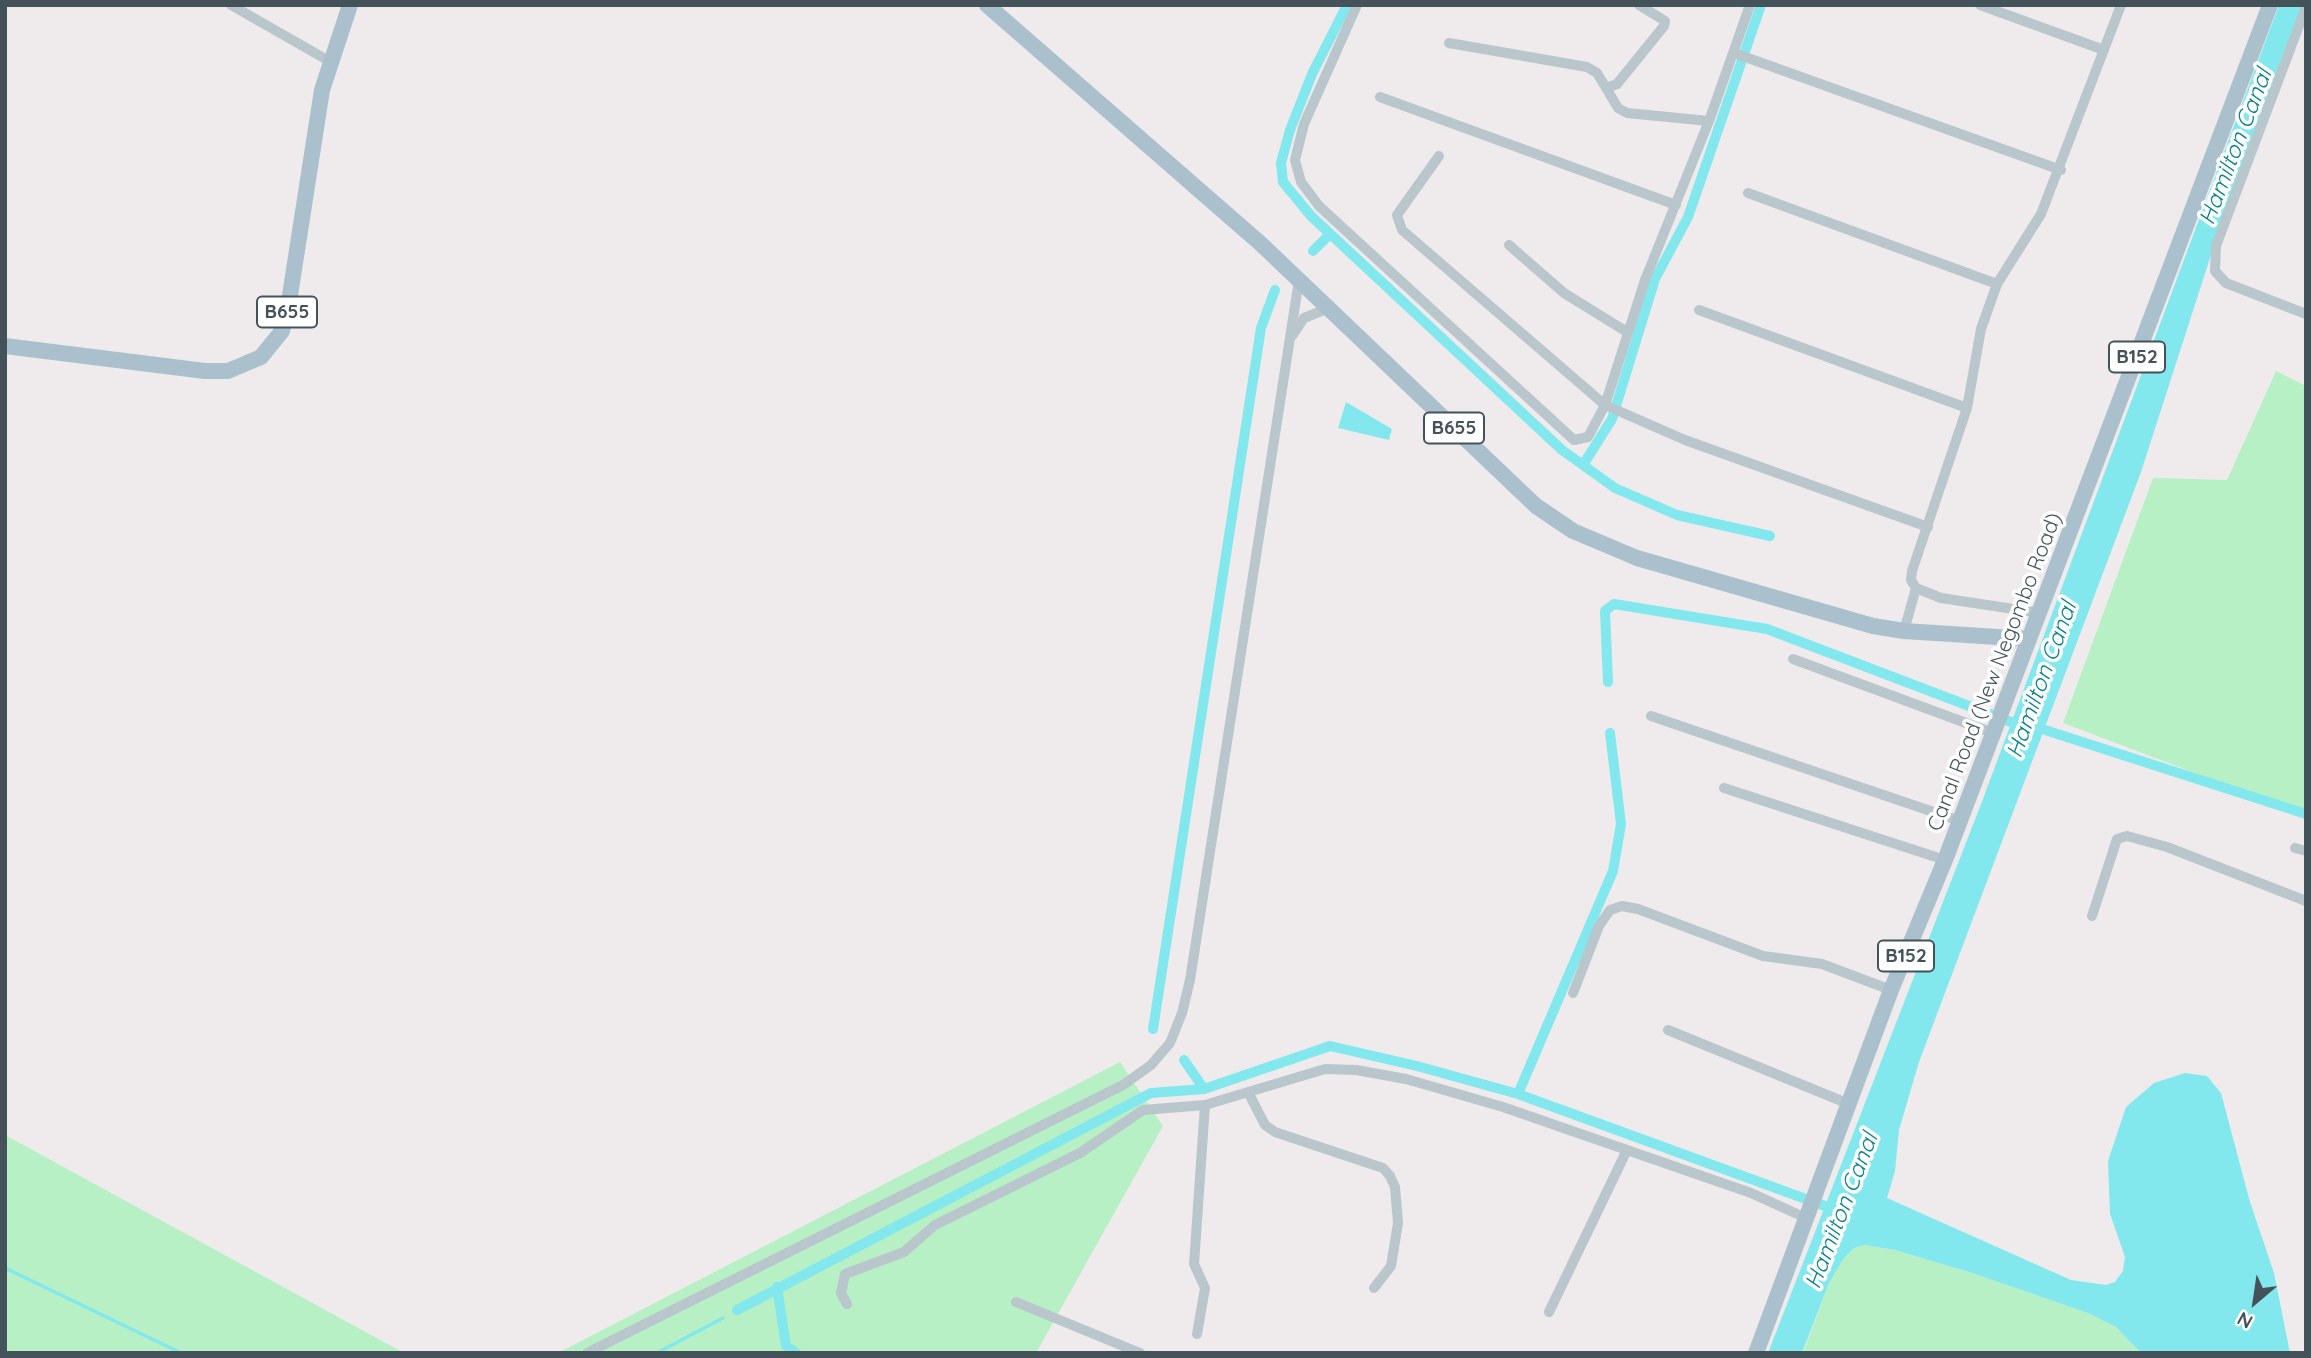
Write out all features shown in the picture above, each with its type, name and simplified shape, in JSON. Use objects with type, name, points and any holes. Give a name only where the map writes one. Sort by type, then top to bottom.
[{"type":"main road","name":"B655","points":[[5,346],[205,371],[228,371],[261,357],[282,331],[288,308],[321,90],[350,5]]},
{"type":"main road","name":"B655","points":[[987,5],[1299,280],[1536,506],[1573,531],[1637,558],[1873,626],[1904,631],[2029,639]]},
{"type":"main road","name":"Canal Road (New Negombo Road)","points":[[1756,1353],[1891,990],[1945,860],[2270,5]]},
{"type":"street","points":[[231,5],[329,61]]},
{"type":"street","points":[[1357,5],[1304,124],[1295,160],[1301,182],[1319,206],[1574,440],[1588,437],[1607,406],[1627,332],[1736,54],[1750,5]]},
{"type":"street","points":[[1606,88],[1617,84],[1664,26],[1665,21],[1639,5]]},
{"type":"street","points":[[1980,5],[2104,50]]},
{"type":"street","points":[[2040,613],[1941,598],[1916,588],[1911,580],[1912,571],[1968,408],[1981,329],[1997,284],[2041,214],[2061,170],[2121,5]]},
{"type":"street","points":[[2306,7],[2302,29],[2216,246],[2215,271],[2226,283],[2306,314]]},
{"type":"street","points":[[1449,43],[1587,67],[1597,73],[1618,108],[1627,113],[1709,121]]},
{"type":"street","points":[[1736,54],[2061,170]]},
{"type":"street","points":[[1380,97],[1676,205]]},
{"type":"street","points":[[1438,156],[1397,215],[1402,230],[1607,406],[1620,414],[1928,527]]},
{"type":"street","points":[[1748,193],[1997,284]]},
{"type":"street","points":[[1509,245],[1564,293],[1627,332]]},
{"type":"street","points":[[587,1353],[1123,1085],[1151,1065],[1170,1043],[1182,1013],[1190,980],[1299,280]]},
{"type":"street","points":[[1290,340],[1304,318],[1329,308]]},
{"type":"street","points":[[1699,310],[1968,408]]},
{"type":"street","points":[[1904,631],[1916,588]]},
{"type":"street","points":[[1793,659],[1994,730]]},
{"type":"street","points":[[1651,716],[1960,821]]},
{"type":"street","points":[[1724,788],[1945,860]]},
{"type":"street","points":[[2092,916],[2118,839],[2127,836],[2167,847],[2306,901]]},
{"type":"street","points":[[2295,848],[2306,852]]},
{"type":"street","points":[[1573,993],[1599,926],[1610,910],[1622,905],[1763,956],[1822,964],[1891,990]]},
{"type":"street","points":[[1668,1030],[1849,1104]]},
{"type":"street","points":[[847,1304],[841,1293],[845,1274],[904,1252],[935,1225],[1080,1153],[1143,1110],[1205,1105],[1301,1074],[1325,1069],[1356,1069],[1406,1079],[1503,1107],[1807,1215]]},
{"type":"street","points":[[1248,1092],[1265,1125],[1275,1132],[1382,1168],[1390,1176],[1395,1187],[1398,1223],[1391,1266],[1374,1288]]},
{"type":"street","points":[[1197,1334],[1205,1288],[1194,1265],[1205,1105]]},
{"type":"street","points":[[1549,1312],[1627,1150]]},
{"type":"street","points":[[1016,1302],[1140,1353]]},
{"type":"green space","points":[[2276,371],[2306,386],[2306,815],[2063,723],[2153,478],[2227,480]]},
{"type":"green space","points":[[1120,1062],[1163,1126],[1036,1353],[558,1353]]},
{"type":"green space","points":[[5,1135],[404,1353],[13,1353],[5,1349]]},
{"type":"green space","points":[[1865,1245],[1895,1250],[1972,1273],[2088,1313],[2116,1327],[2141,1353],[1803,1353],[1829,1283],[1844,1258],[1854,1248]]},
{"type":"water","name":"Hamilton Canal","points":[[2279,5],[2302,5],[2230,196],[2141,472],[1919,1062],[1899,1130],[1895,1171],[1887,1198],[2071,1280],[2106,1285],[2115,1282],[2123,1271],[2125,1257],[2110,1214],[2108,1161],[2126,1107],[2154,1083],[2185,1073],[2207,1076],[2221,1093],[2250,1202],[2274,1273],[2290,1353],[2141,1353],[2116,1327],[2088,1313],[1972,1273],[1895,1250],[1865,1245],[1854,1248],[1844,1258],[1829,1283],[1802,1353],[1768,1353],[1981,804]]},
{"type":"water","points":[[1346,402],[1392,429],[1389,440],[1338,428]]},
{"type":"waterway","points":[[1347,5],[1312,74],[1290,130],[1281,163],[1283,182],[1311,216],[1562,450],[1615,488],[1677,515],[1770,536]]},
{"type":"waterway","points":[[1583,465],[1612,419],[1655,279],[1688,217],[1761,5]]},
{"type":"waterway","points":[[1313,251],[1330,234]]},
{"type":"waterway","points":[[1153,1029],[1261,328],[1275,290]]},
{"type":"waterway","name":"Hamilton Canal","points":[[1608,682],[1605,611],[1614,604],[1767,629],[2011,722],[2045,730],[2306,814]]},
{"type":"waterway","points":[[1518,1094],[1613,871],[1621,824],[1610,733]]},
{"type":"waterway","name":"Hamilton Canal","points":[[737,1310],[1151,1093],[1204,1089],[1330,1046],[1417,1066],[1518,1094],[1836,1210]]},
{"type":"waterway","points":[[1184,1060],[1204,1089]]},
{"type":"waterway","points":[[5,1268],[181,1353]]},
{"type":"waterway","points":[[777,1287],[786,1346],[796,1353]]},
{"type":"waterway","points":[[657,1353],[723,1318]]}]
